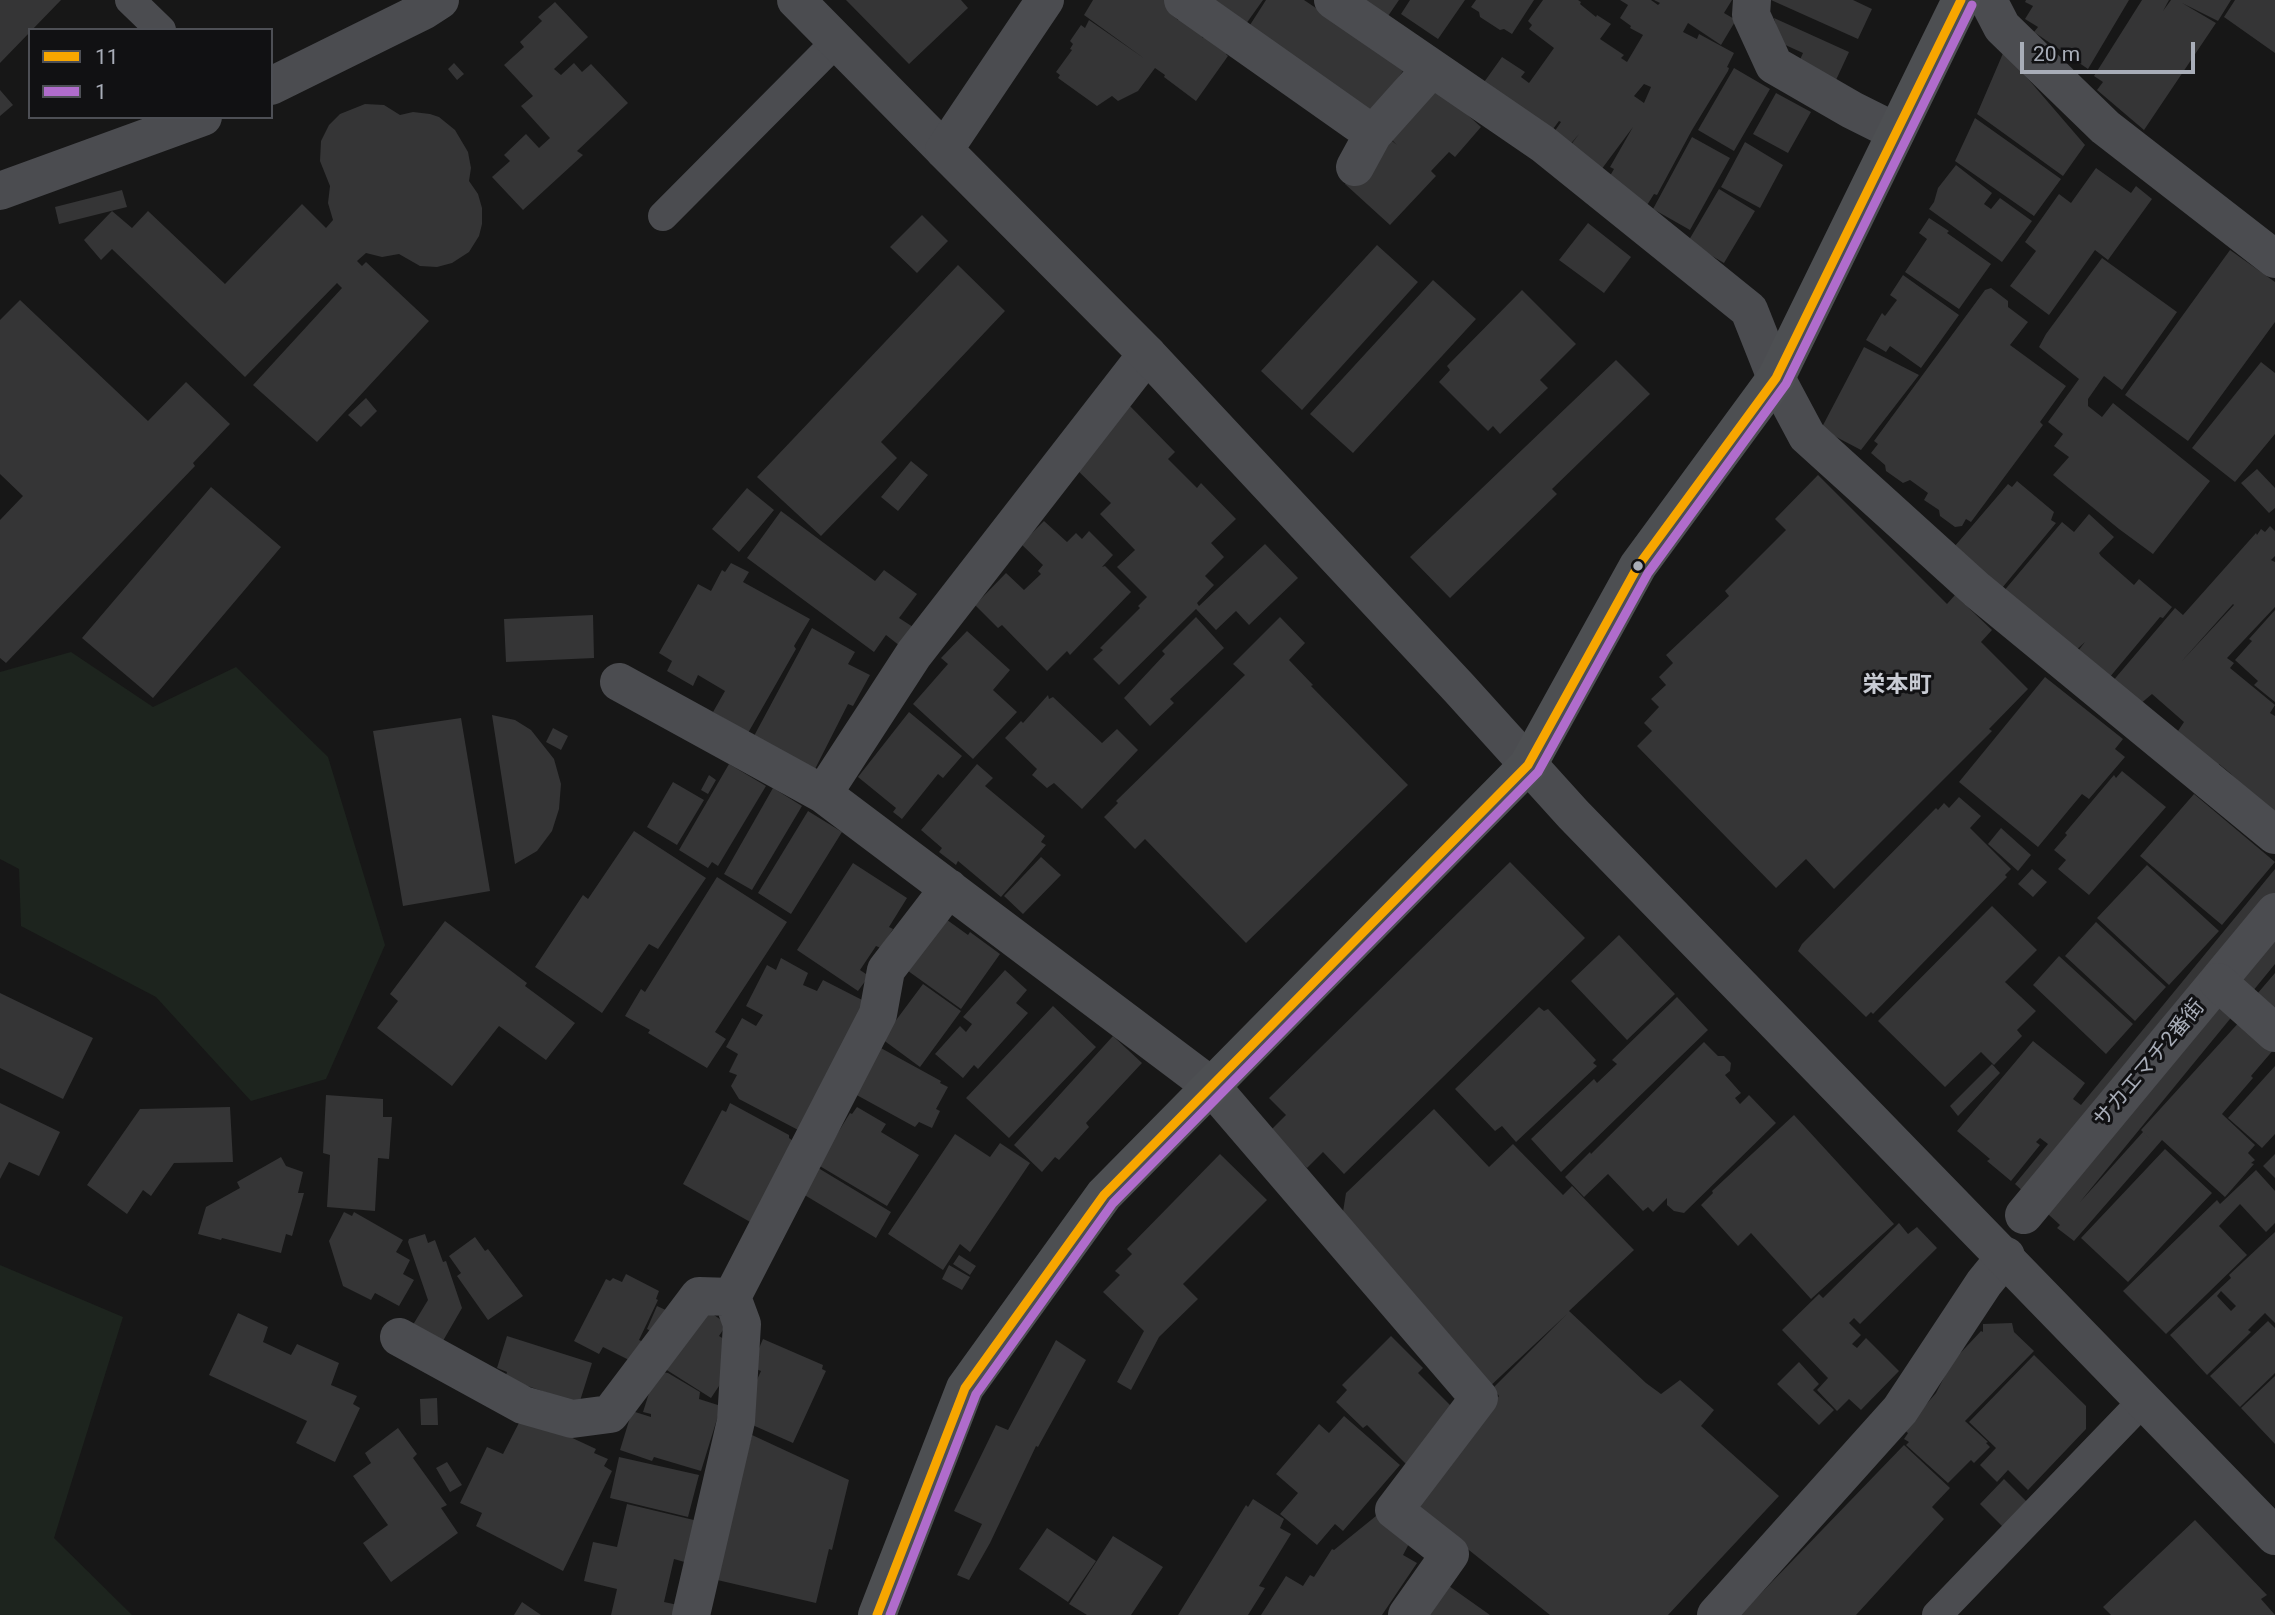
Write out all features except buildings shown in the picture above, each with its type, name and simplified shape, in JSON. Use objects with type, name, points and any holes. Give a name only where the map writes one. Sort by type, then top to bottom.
[{"type":"main road","points":[[885,1611],[965,1388],[1104,1195],[1528,765],[1638,566],[1776,378],[1961,0]]},
{"type":"street","points":[[273,85],[423,12],[440,0]]},
{"type":"street","points":[[796,0],[1147,355],[1528,765],[2275,1536]]},
{"type":"street","points":[[944,150],[1045,0]]},
{"type":"street","points":[[1183,0],[1364,150],[1432,68]]},
{"type":"street","points":[[1333,0],[1543,145],[1749,310],[1776,378],[1807,436],[1977,590],[2275,835]]},
{"type":"street","points":[[1752,0],[1751,15],[1774,65],[1896,132]]},
{"type":"street","points":[[1989,0],[2002,27],[2105,127],[2270,243]]},
{"type":"street","points":[[0,191],[198,119]]},
{"type":"street","points":[[823,794],[914,653],[1147,355]]},
{"type":"street","points":[[619,682],[823,794],[1211,1086],[1479,1398],[1394,1510],[1450,1554],[1407,1615]]},
{"type":"street","points":[[691,1615],[736,1421],[742,1324],[732,1297],[878,1014],[886,970],[949,888]]},
{"type":"street","name":"サカエマチ2番街","points":[[2024,1215],[2275,912]]},
{"type":"street","points":[[2218,982],[2275,1033]]},
{"type":"street","points":[[1716,1615],[1900,1410],[1984,1283],[2006,1256]]},
{"type":"street","points":[[398,1337],[523,1405],[572,1419],[610,1414],[699,1296],[732,1297]]},
{"type":"lane","points":[[130,0],[159,28]]},
{"type":"lane","points":[[663,216],[837,41]]},
{"type":"lane","points":[[1937,1615],[2144,1400]]},
{"type":"shaded area","points":[[71,652],[153,707],[236,667],[328,757],[385,945],[326,1079],[251,1101],[156,997],[21,926],[19,869],[0,859],[0,672]]},
{"type":"shaded area","points":[[0,1265],[123,1317],[54,1538],[132,1615],[0,1615]]},
{"type":"transit line","name":"11","points":[[877,1615],[965,1388],[1104,1195],[1528,765],[1638,566],[1776,378],[1961,0]]},
{"type":"transit line","name":"1","points":[[890,1615],[976,1394],[1113,1203],[1538,772],[1648,573],[1786,384],[1972,5]]},
{"type":"district","name":"栄本町","points":[[1897,686]]}]
